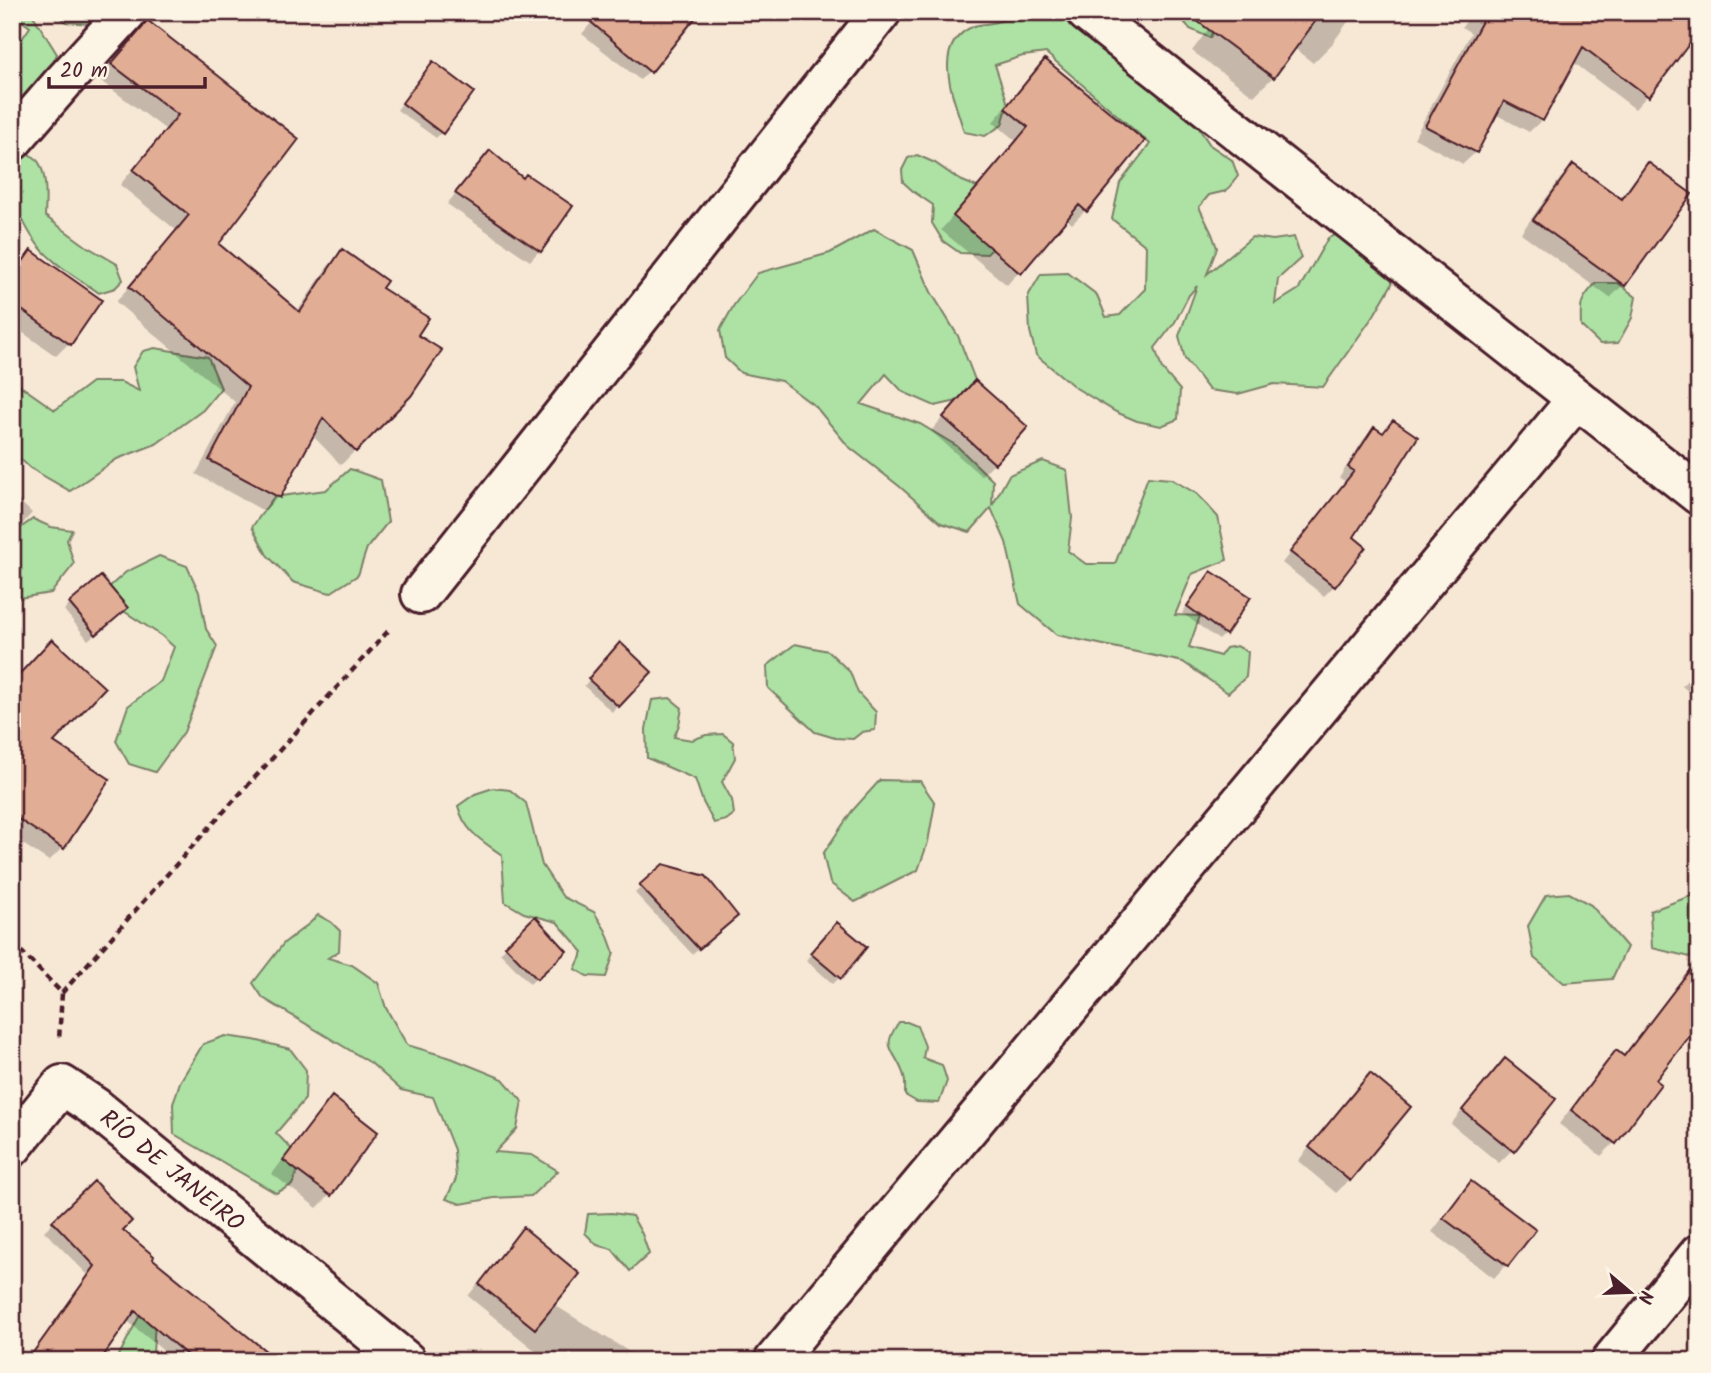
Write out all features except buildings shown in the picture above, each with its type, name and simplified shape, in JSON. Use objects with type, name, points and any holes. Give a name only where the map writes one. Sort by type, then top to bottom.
[{"type":"street","points":[[12,141],[127,12]]},
{"type":"street","points":[[421,594],[881,12]]},
{"type":"street","points":[[1086,12],[1699,495]]},
{"type":"street","points":[[774,1361],[1577,399]]},
{"type":"street","points":[[12,1147],[62,1085]]},
{"type":"street","name":"RÍO DE JANEIRO","points":[[62,1085],[95,1107],[406,1361]]},
{"type":"street","points":[[1611,1361],[1699,1254]]},
{"type":"path","points":[[62,1085],[58,1037],[62,993],[421,594]]},
{"type":"path","points":[[12,942],[62,993]]},
{"type":"green space","points":[[12,12],[28,12],[34,17],[57,54],[44,83],[12,123],[12,54],[30,27]]},
{"type":"green space","points":[[56,12],[114,12],[102,25],[66,22]]},
{"type":"green space","points":[[1027,12],[1046,12],[1077,18],[1185,107],[1210,145],[1232,160],[1238,176],[1226,191],[1209,195],[1199,207],[1217,248],[1207,274],[1252,237],[1273,240],[1294,237],[1301,258],[1278,279],[1275,304],[1299,289],[1328,238],[1343,231],[1393,247],[1392,284],[1374,315],[1323,387],[1274,384],[1238,394],[1209,390],[1185,359],[1179,336],[1197,286],[1155,348],[1162,369],[1180,390],[1178,419],[1161,426],[1137,421],[1116,412],[1076,388],[1036,355],[1030,331],[1028,296],[1041,274],[1068,273],[1097,295],[1106,317],[1120,315],[1145,289],[1146,246],[1112,219],[1120,183],[1150,144],[1046,53],[1023,56],[995,65],[1008,104],[1002,125],[985,136],[964,132],[948,73],[952,46],[960,35],[974,26]]},
{"type":"green space","points":[[1176,12],[1221,12],[1210,38],[1190,29]]},
{"type":"green space","points":[[12,151],[34,157],[39,162],[45,185],[45,216],[86,246],[117,264],[123,280],[115,288],[99,293],[39,247],[12,204]]},
{"type":"green space","points":[[917,155],[935,163],[960,180],[987,191],[1006,235],[987,254],[960,253],[943,241],[932,223],[933,205],[903,182],[902,170],[908,158]]},
{"type":"green space","points":[[874,229],[913,250],[931,292],[958,336],[975,380],[957,401],[935,406],[903,392],[886,374],[861,404],[920,424],[957,446],[993,481],[992,506],[1009,475],[1043,461],[1067,470],[1072,518],[1068,551],[1086,564],[1115,564],[1148,477],[1171,479],[1197,494],[1218,517],[1227,560],[1192,574],[1175,615],[1200,616],[1189,647],[1220,656],[1226,648],[1237,646],[1248,652],[1246,677],[1228,693],[1183,662],[1057,635],[1020,604],[1006,542],[991,508],[970,532],[941,523],[848,446],[816,407],[781,381],[741,373],[725,358],[720,330],[734,305],[758,273],[830,253]]},
{"type":"green space","points":[[1596,283],[1618,283],[1636,297],[1632,318],[1618,343],[1600,344],[1581,326],[1582,302]]},
{"type":"green space","points":[[155,348],[208,357],[221,388],[203,410],[156,444],[117,459],[70,491],[30,468],[12,451],[12,380],[55,410],[92,382],[121,382],[139,391],[133,367],[143,351]]},
{"type":"green space","points":[[350,469],[381,480],[388,522],[367,548],[358,575],[330,593],[293,582],[267,555],[252,527],[274,497],[326,490]]},
{"type":"green space","points":[[33,519],[51,527],[72,530],[67,540],[74,564],[51,593],[12,599],[12,534]]},
{"type":"green space","points":[[159,556],[187,566],[199,592],[206,629],[217,646],[184,732],[155,772],[129,764],[116,741],[128,706],[161,681],[174,647],[119,608],[108,588],[126,572]]},
{"type":"green space","points":[[795,644],[828,651],[850,672],[858,693],[876,712],[875,730],[862,732],[853,739],[835,738],[815,732],[768,688],[767,666]]},
{"type":"green space","points":[[670,698],[682,708],[674,737],[692,740],[706,735],[723,734],[733,742],[735,758],[722,782],[732,800],[734,814],[726,820],[714,823],[695,779],[647,758],[646,729],[652,700]]},
{"type":"green space","points":[[880,780],[920,781],[935,803],[928,842],[918,870],[855,902],[830,883],[823,854],[852,811]]},
{"type":"green space","points":[[493,788],[510,790],[526,803],[542,865],[563,897],[594,912],[606,931],[614,953],[606,977],[587,976],[575,969],[583,952],[557,922],[524,913],[505,902],[502,855],[469,829],[458,806],[475,794]]},
{"type":"green space","points":[[1569,893],[1591,905],[1627,947],[1612,979],[1564,983],[1534,958],[1528,926],[1546,895]]},
{"type":"green space","points":[[1699,893],[1699,951],[1690,957],[1652,948],[1650,911]]},
{"type":"green space","points":[[318,915],[340,931],[339,951],[328,958],[352,965],[378,983],[386,1008],[407,1045],[451,1058],[503,1079],[522,1101],[517,1129],[495,1152],[532,1155],[558,1171],[531,1196],[494,1198],[461,1204],[446,1199],[456,1179],[454,1150],[433,1097],[401,1090],[371,1063],[263,998],[253,983],[284,943]]},
{"type":"green space","points":[[899,1022],[917,1026],[925,1046],[923,1058],[942,1065],[947,1081],[939,1103],[917,1102],[905,1095],[904,1076],[890,1048],[890,1038]]},
{"type":"green space","points":[[225,1036],[290,1049],[306,1070],[305,1099],[276,1133],[302,1160],[292,1185],[276,1193],[174,1134],[173,1104],[180,1082],[203,1044]]},
{"type":"green space","points":[[588,1214],[632,1216],[649,1254],[630,1271],[612,1249],[597,1245],[585,1233]]},
{"type":"green space","points":[[157,1290],[153,1353],[162,1361],[116,1361],[145,1305]]}]
